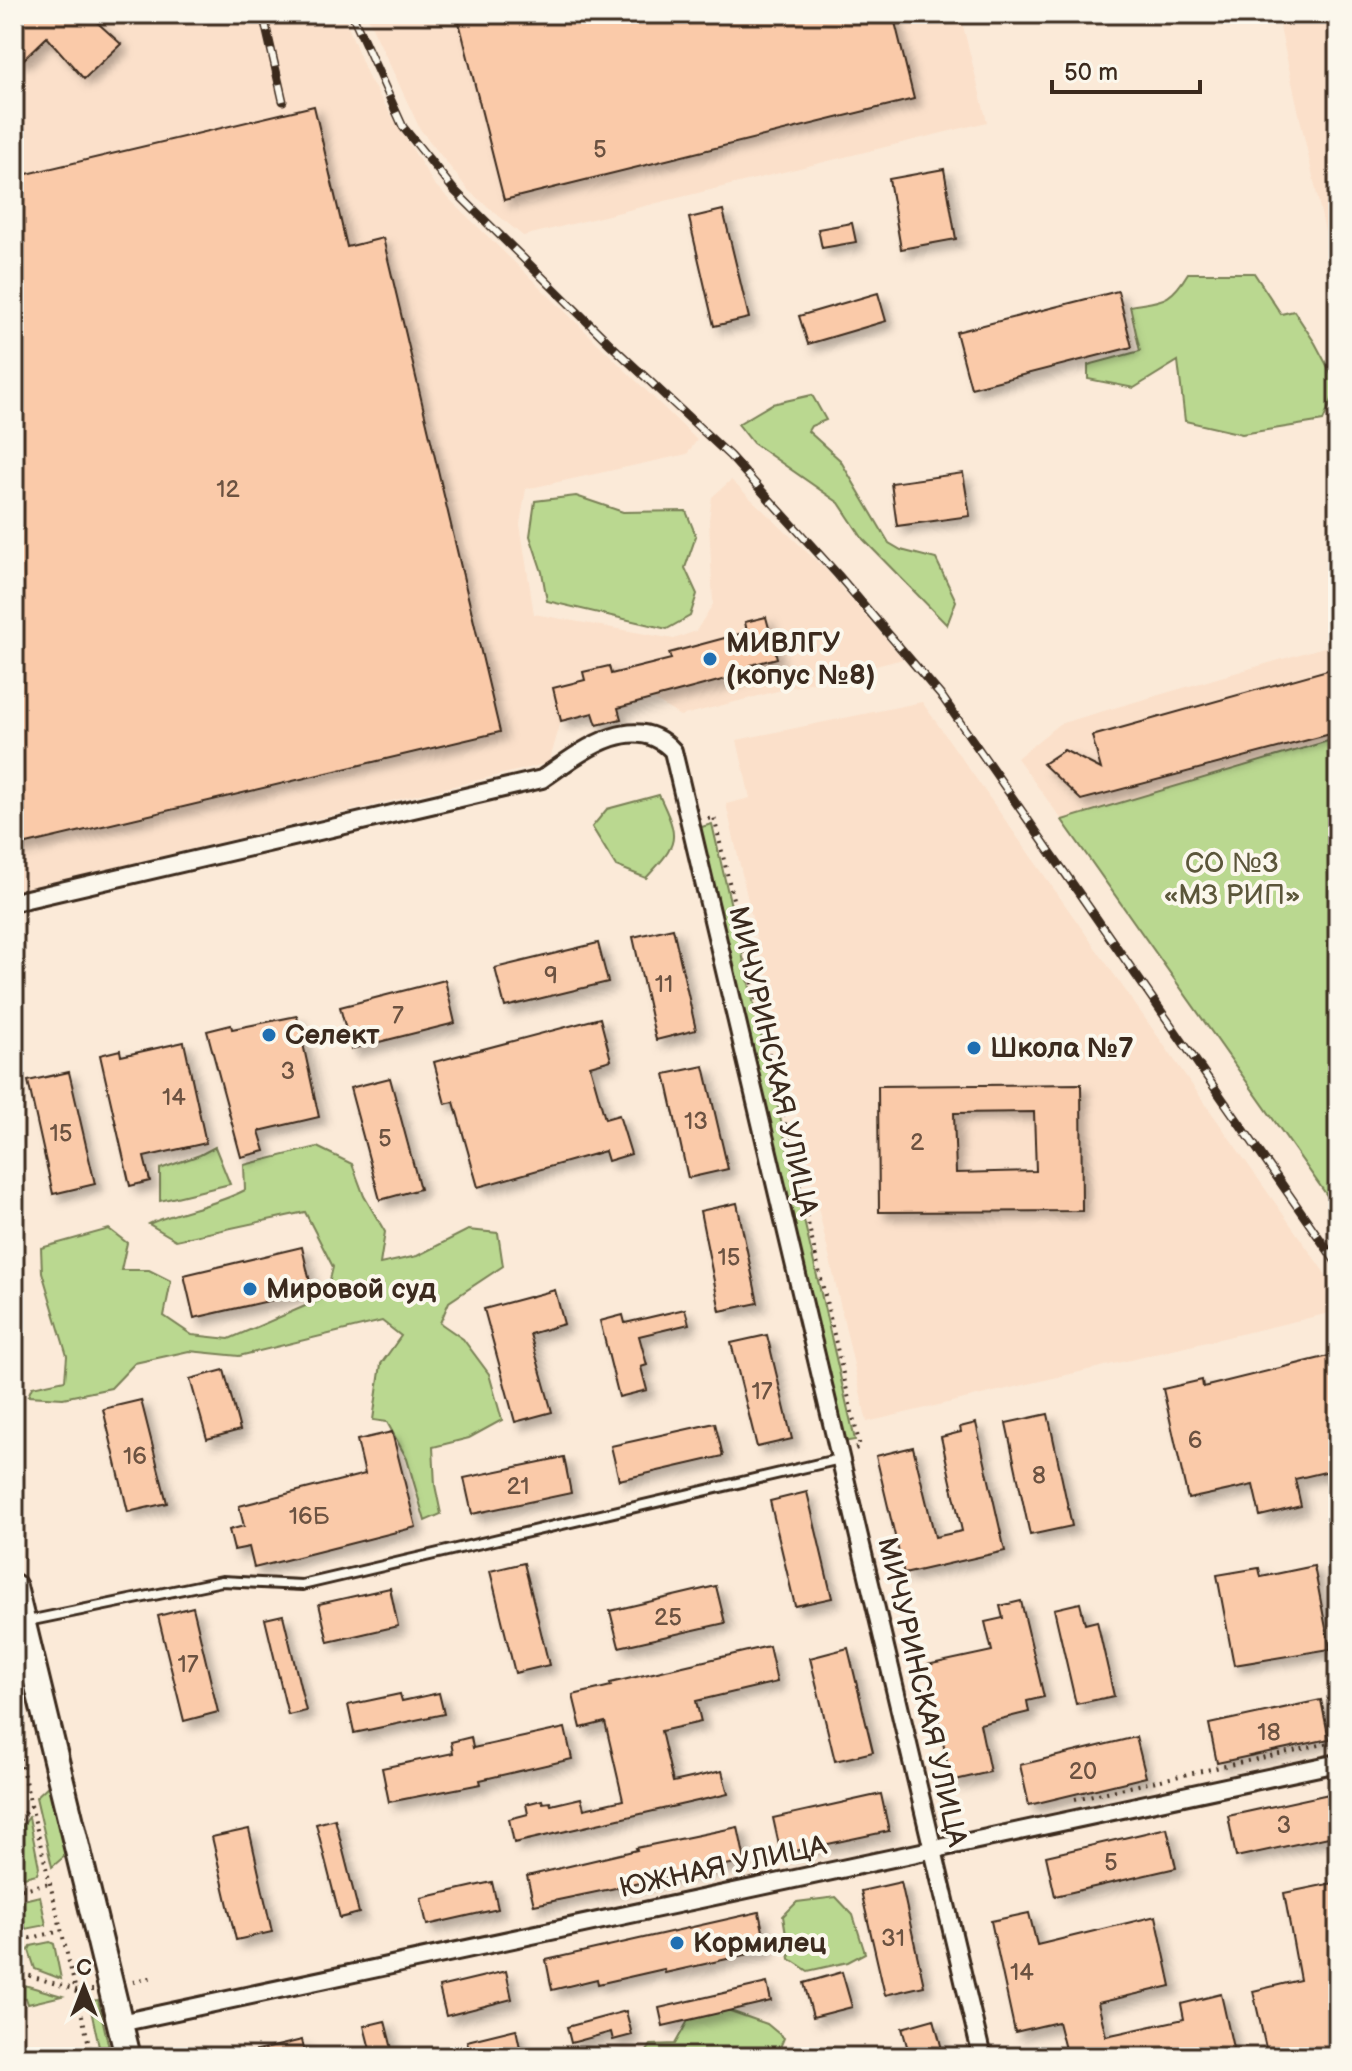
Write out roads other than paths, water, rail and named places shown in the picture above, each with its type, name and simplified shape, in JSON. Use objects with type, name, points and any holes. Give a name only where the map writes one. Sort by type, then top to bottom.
[{"type":"street","name":"МИЧУРИНСКАЯ УЛИЦА","points":[[14,902],[542,779],[599,740],[637,733],[662,739],[673,751],[843,1455],[982,2057]]},
{"type":"street","points":[[14,1587],[128,2057]]},
{"type":"street","name":"ЮЖНАЯ УЛИЦА","points":[[120,2023],[1338,1763]]},
{"type":"lane","points":[[23,1622],[222,1581],[302,1585],[843,1455]]},
{"type":"railway","points":[[263,14],[283,101]]},
{"type":"railway","points":[[352,14],[403,127],[454,190],[611,345],[730,456],[838,575],[943,698],[1338,1265]]},
{"type":"place","name":"МИВЛГУ (копус №8)","points":[[710,659]]},
{"type":"place","name":"Селект","points":[[269,1035]]},
{"type":"place","name":"Школа №7","points":[[974,1048]]},
{"type":"place","name":"Мировой суд","points":[[250,1289]]},
{"type":"place","name":"Кормилец","points":[[677,1943]]},
{"type":"park label","name":"СО №3 «МЗ РИП»","points":[[1232,879]]}]
